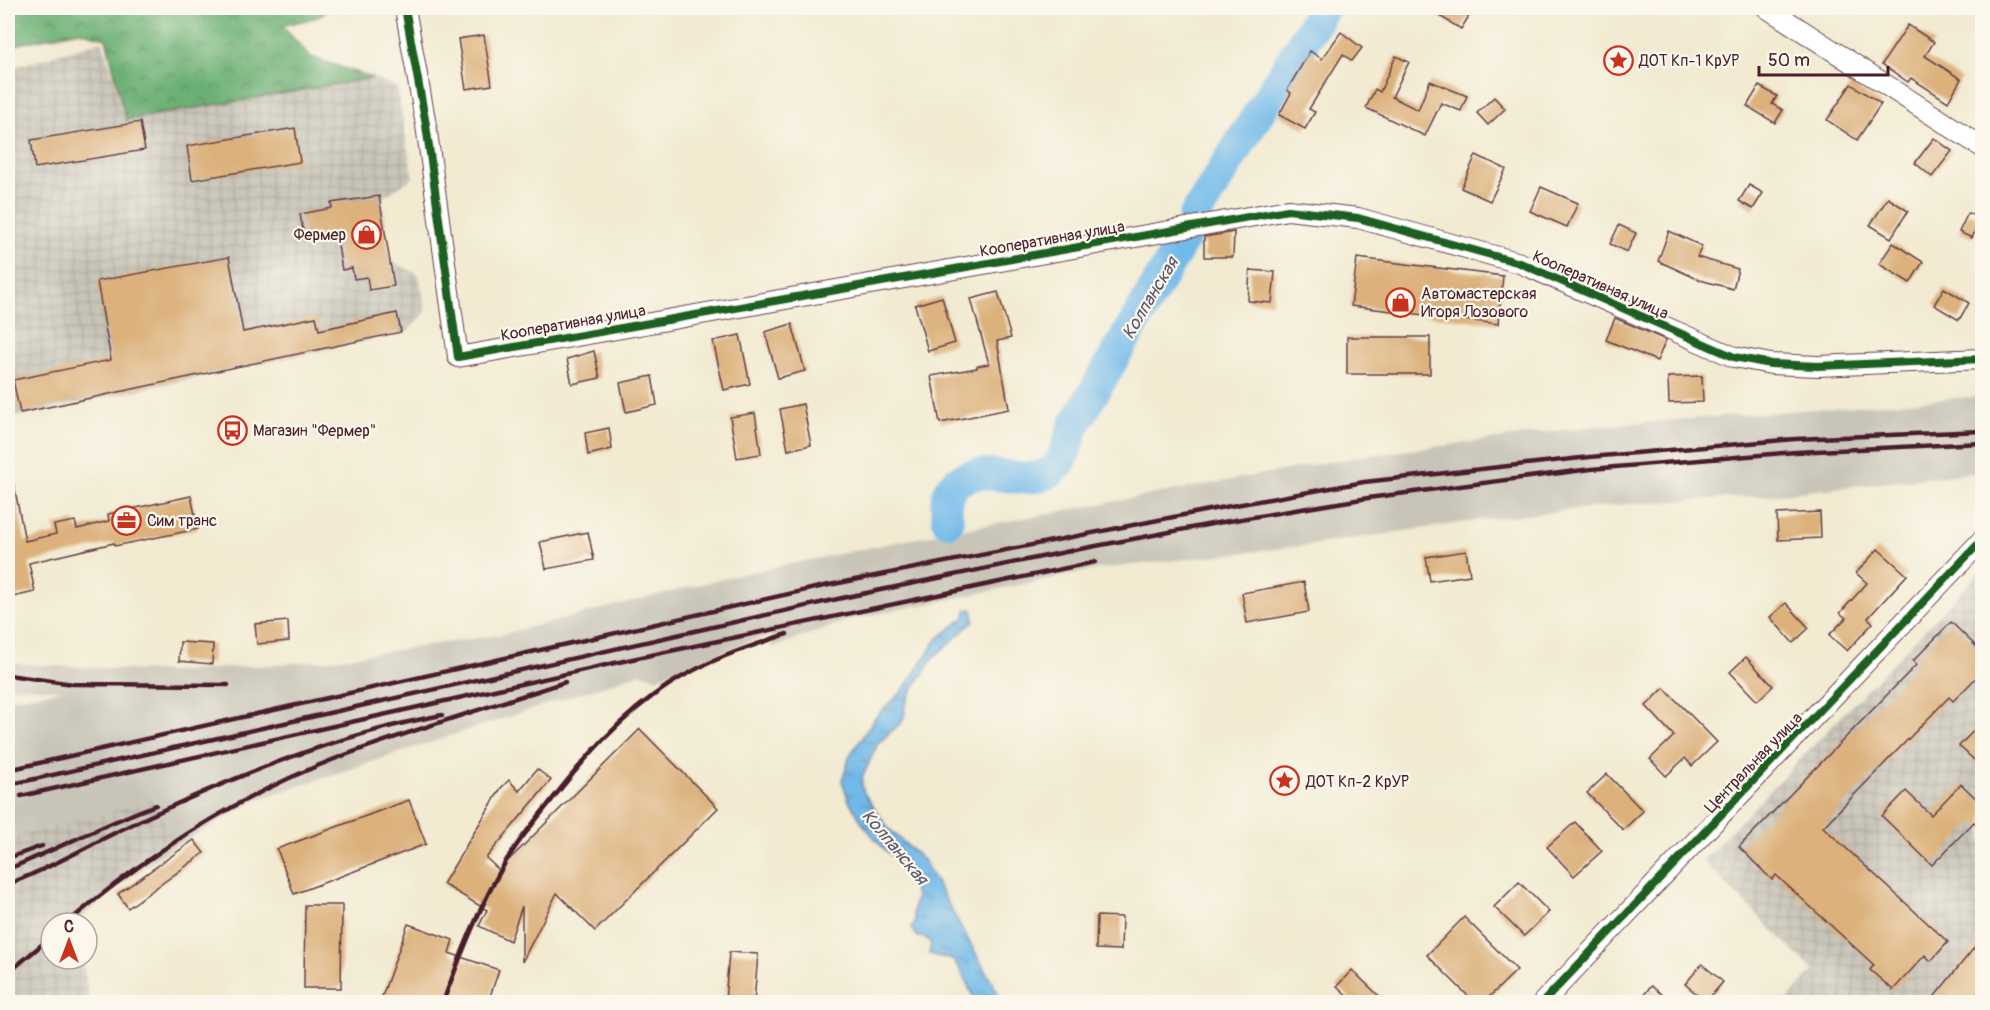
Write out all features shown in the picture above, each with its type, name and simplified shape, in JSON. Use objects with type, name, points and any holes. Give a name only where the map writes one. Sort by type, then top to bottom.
[{"type":"street","name":"Кооперативная улица","points":[[405,8],[426,125],[458,357],[1288,210],[1358,218],[1520,263],[1734,357],[1771,364],[1818,366],[1983,359]]},
{"type":"street","points":[[1767,8],[1983,147]]},
{"type":"street","name":"Центральная улица","points":[[1543,1002],[1983,540]]},
{"type":"shaded area","points":[[102,41],[127,120],[373,78],[397,88],[413,178],[382,198],[390,260],[419,275],[426,312],[407,332],[8,418],[8,69]]},
{"type":"shaded area","points":[[1982,396],[1982,472],[1762,496],[1626,504],[1481,520],[1311,545],[1098,569],[853,619],[771,648],[771,634],[655,678],[642,673],[259,799],[173,847],[107,894],[89,911],[71,911],[131,861],[173,834],[154,798],[96,816],[8,837],[8,699],[63,690],[8,686],[8,663],[171,672],[321,661],[499,635],[737,575],[921,537],[1356,457],[1587,427]]},
{"type":"shaded area","points":[[1982,570],[1982,1002],[1786,1002],[1813,970],[1702,861]]},
{"type":"shaded area","points":[[153,798],[173,834],[131,861],[71,911],[39,911],[39,971],[85,971],[89,1002],[8,1002],[8,837],[96,816]]},
{"type":"green space","points":[[8,8],[332,8],[318,17],[282,26],[311,57],[373,78],[126,120],[106,38],[79,31],[18,44],[8,52]]},
{"type":"water","points":[[972,609],[974,621],[934,657],[912,690],[904,709],[902,722],[878,743],[862,778],[862,786],[864,793],[888,828],[924,861],[1003,1002],[976,1002],[960,969],[953,960],[929,954],[930,942],[926,938],[918,937],[911,928],[915,921],[913,913],[916,896],[908,870],[882,847],[863,824],[849,801],[842,781],[850,755],[878,714],[901,693],[938,638],[965,617],[966,610]]},
{"type":"building","points":[[1426,8],[1474,8],[1461,29]]},
{"type":"building","points":[[1908,25],[1934,42],[1925,56],[1961,79],[1948,102],[1911,78],[1908,82],[1882,64]]},
{"type":"building","points":[[1341,32],[1362,48],[1352,61],[1343,54],[1309,109],[1315,112],[1305,129],[1279,115],[1291,93],[1287,90],[1310,51],[1322,59]]},
{"type":"building","points":[[484,35],[492,85],[466,89],[458,39]]},
{"type":"building","points":[[1396,56],[1409,62],[1392,97],[1418,110],[1430,81],[1467,96],[1461,111],[1441,103],[1425,136],[1366,108],[1375,89],[1380,92]]},
{"type":"building","points":[[1851,84],[1881,104],[1857,140],[1827,120]]},
{"type":"building","points":[[1759,86],[1777,96],[1772,104],[1783,110],[1775,123],[1747,106]]},
{"type":"building","points":[[1494,97],[1505,109],[1488,125],[1477,113]]},
{"type":"building","points":[[140,122],[145,150],[35,168],[31,140]]},
{"type":"building","points":[[295,128],[300,162],[192,180],[187,146]]},
{"type":"building","points":[[1934,138],[1952,151],[1932,177],[1915,163]]},
{"type":"building","points":[[1476,155],[1506,169],[1490,201],[1461,188]]},
{"type":"building","points":[[1749,185],[1763,193],[1753,209],[1739,201]]},
{"type":"building","points":[[1541,187],[1578,203],[1567,227],[1530,211]]},
{"type":"building","points":[[379,196],[394,286],[369,290],[367,277],[354,279],[352,268],[342,270],[336,233],[305,241],[300,214],[332,208],[331,203]]},
{"type":"building","points":[[1888,198],[1908,211],[1891,238],[1870,225]]},
{"type":"building","points":[[1968,213],[1981,218],[1972,238],[1959,232]]},
{"type":"building","points":[[1619,225],[1636,233],[1627,252],[1610,244]]},
{"type":"building","points":[[1669,231],[1702,246],[1697,257],[1738,269],[1733,289],[1700,280],[1658,261]]},
{"type":"building","points":[[1234,232],[1233,257],[1204,257],[1204,237]]},
{"type":"building","points":[[1893,243],[1923,262],[1910,283],[1879,264]]},
{"type":"building","points":[[229,257],[243,332],[316,317],[319,330],[397,313],[401,332],[20,413],[13,380],[111,360],[97,281]]},
{"type":"building","points":[[1357,258],[1503,276],[1498,324],[1351,306]]},
{"type":"building","points":[[1250,270],[1275,272],[1272,303],[1248,301]]},
{"type":"building","points":[[1944,288],[1969,303],[1959,320],[1934,305]]},
{"type":"building","points":[[998,292],[1011,338],[997,341],[1009,409],[940,423],[931,376],[989,364],[971,299]]},
{"type":"building","points":[[942,297],[955,343],[928,351],[915,305]]},
{"type":"building","points":[[1615,318],[1666,340],[1657,361],[1606,340]]},
{"type":"building","points":[[792,324],[805,371],[778,378],[765,332]]},
{"type":"building","points":[[740,335],[750,384],[724,390],[713,341]]},
{"type":"building","points":[[1347,337],[1430,337],[1430,374],[1347,374]]},
{"type":"building","points":[[594,351],[600,378],[572,384],[567,359]]},
{"type":"building","points":[[652,376],[657,405],[626,412],[620,383]]},
{"type":"building","points":[[1702,376],[1703,402],[1669,403],[1668,377]]},
{"type":"building","points":[[803,404],[811,445],[788,450],[780,409]]},
{"type":"building","points":[[755,413],[761,454],[737,458],[730,417]]},
{"type":"building","points":[[609,428],[612,449],[588,455],[585,433]]},
{"type":"building","points":[[14,485],[25,541],[56,534],[54,525],[75,521],[77,529],[109,521],[108,514],[191,496],[198,529],[115,546],[114,543],[29,563],[35,592],[8,598],[8,486]]},
{"type":"building","points":[[1820,512],[1821,538],[1778,540],[1777,514]]},
{"type":"building","points":[[588,532],[594,560],[546,569],[540,542]]},
{"type":"building","points":[[1878,549],[1907,575],[1868,618],[1873,623],[1847,651],[1829,635],[1846,618],[1840,613],[1867,583],[1856,573]]},
{"type":"building","points":[[1466,551],[1470,575],[1430,581],[1426,557]]},
{"type":"building","points":[[1304,582],[1309,612],[1247,623],[1242,593]]},
{"type":"building","points":[[1786,603],[1809,628],[1793,643],[1770,617]]},
{"type":"building","points":[[288,621],[289,641],[257,644],[255,624]]},
{"type":"building","points":[[1951,622],[1983,653],[1983,671],[1953,701],[1949,697],[1823,827],[1948,942],[1931,961],[1925,955],[1893,990],[1870,970],[1874,965],[1776,875],[1772,880],[1739,847],[1916,665],[1913,661]]},
{"type":"building","points":[[180,642],[213,644],[212,664],[179,661]]},
{"type":"building","points":[[1746,657],[1773,686],[1757,701],[1730,672]]},
{"type":"building","points":[[1664,688],[1717,742],[1692,766],[1685,758],[1666,776],[1650,759],[1674,736],[1646,706]]},
{"type":"building","points":[[1983,721],[1983,768],[1959,746]]},
{"type":"building","points":[[640,729],[718,808],[595,931],[557,893],[522,962],[522,906],[510,941],[479,926],[487,910],[443,884],[501,788],[509,780],[519,791],[537,769],[551,780],[486,858],[499,870]]},
{"type":"building","points":[[1607,774],[1643,811],[1623,830],[1587,793]]},
{"type":"building","points":[[1961,784],[1983,805],[1983,830],[1974,822],[1932,865],[1882,816],[1906,791],[1931,815]]},
{"type":"building","points":[[409,800],[426,844],[294,894],[277,849]]},
{"type":"building","points":[[1575,822],[1602,851],[1574,876],[1547,847]]},
{"type":"building","points":[[194,840],[204,853],[128,908],[118,894]]},
{"type":"building","points":[[1519,882],[1549,912],[1524,936],[1494,907]]},
{"type":"building","points":[[305,905],[342,905],[341,988],[304,988]]},
{"type":"building","points":[[1097,916],[1122,917],[1121,950],[1096,949]]},
{"type":"building","points":[[1464,917],[1517,970],[1484,1002],[1474,1002],[1427,955]]},
{"type":"building","points":[[408,924],[453,940],[449,953],[499,970],[488,1002],[380,1002]]},
{"type":"building","points":[[1983,937],[1983,1002],[1930,1002]]},
{"type":"building","points":[[729,952],[758,954],[754,1002],[725,1002]]},
{"type":"building","points":[[1702,964],[1723,982],[1706,1002],[1685,984]]},
{"type":"building","points":[[1352,970],[1379,996],[1373,1002],[1354,1002],[1337,986]]},
{"type":"building","points":[[1651,986],[1672,1002],[1638,1002]]},
{"type":"waterway","name":"Колпанская","points":[[1194,217],[1324,8]]},
{"type":"waterway","name":"Колпанская","points":[[948,521],[946,509],[948,493],[960,480],[981,474],[1035,477],[1046,474],[1058,465],[1075,424],[1185,237]]},
{"type":"railway","points":[[8,770],[824,586],[1214,509],[1364,482],[1590,457],[1795,439],[1982,431]]},
{"type":"railway","points":[[8,785],[842,598],[1217,523],[1368,498],[1591,469],[1796,452],[1982,443]]},
{"type":"railway","points":[[21,796],[637,658],[1095,562]]},
{"type":"railway","points":[[443,1002],[479,912],[506,861],[588,756],[619,724],[670,684],[727,655],[787,634]]},
{"type":"railway","points":[[8,675],[73,684],[228,685]]},
{"type":"railway","points":[[82,911],[161,851],[264,790],[337,758],[565,682]]},
{"type":"railway","points":[[8,884],[40,871],[172,806],[285,759],[402,723],[442,715]]},
{"type":"railway","points":[[8,869],[156,805]]},
{"type":"railway","points":[[8,858],[42,846]]},
{"type":"railway","points":[[8,973],[39,947]]},
{"type":"cycle path","points":[[405,8],[426,125],[458,357],[1288,210],[1358,218],[1520,263],[1734,357],[1771,364],[1818,366],[1982,359]]},
{"type":"cycle path","points":[[1543,1002],[1982,540]]},
{"type":"place","name":"ДОТ Кп-1 КрУР","points":[[1618,60]]},
{"type":"place","name":"Фермер","points":[[367,234]]},
{"type":"place","name":"Автомастерская Игоря Лозового","points":[[1400,302]]},
{"type":"place","name":"Магазин \"Фермер\"","points":[[232,430]]},
{"type":"place","name":"Сим транс","points":[[126,520]]},
{"type":"place","name":"ДОТ Кп-2 КрУР","points":[[1285,781]]}]
